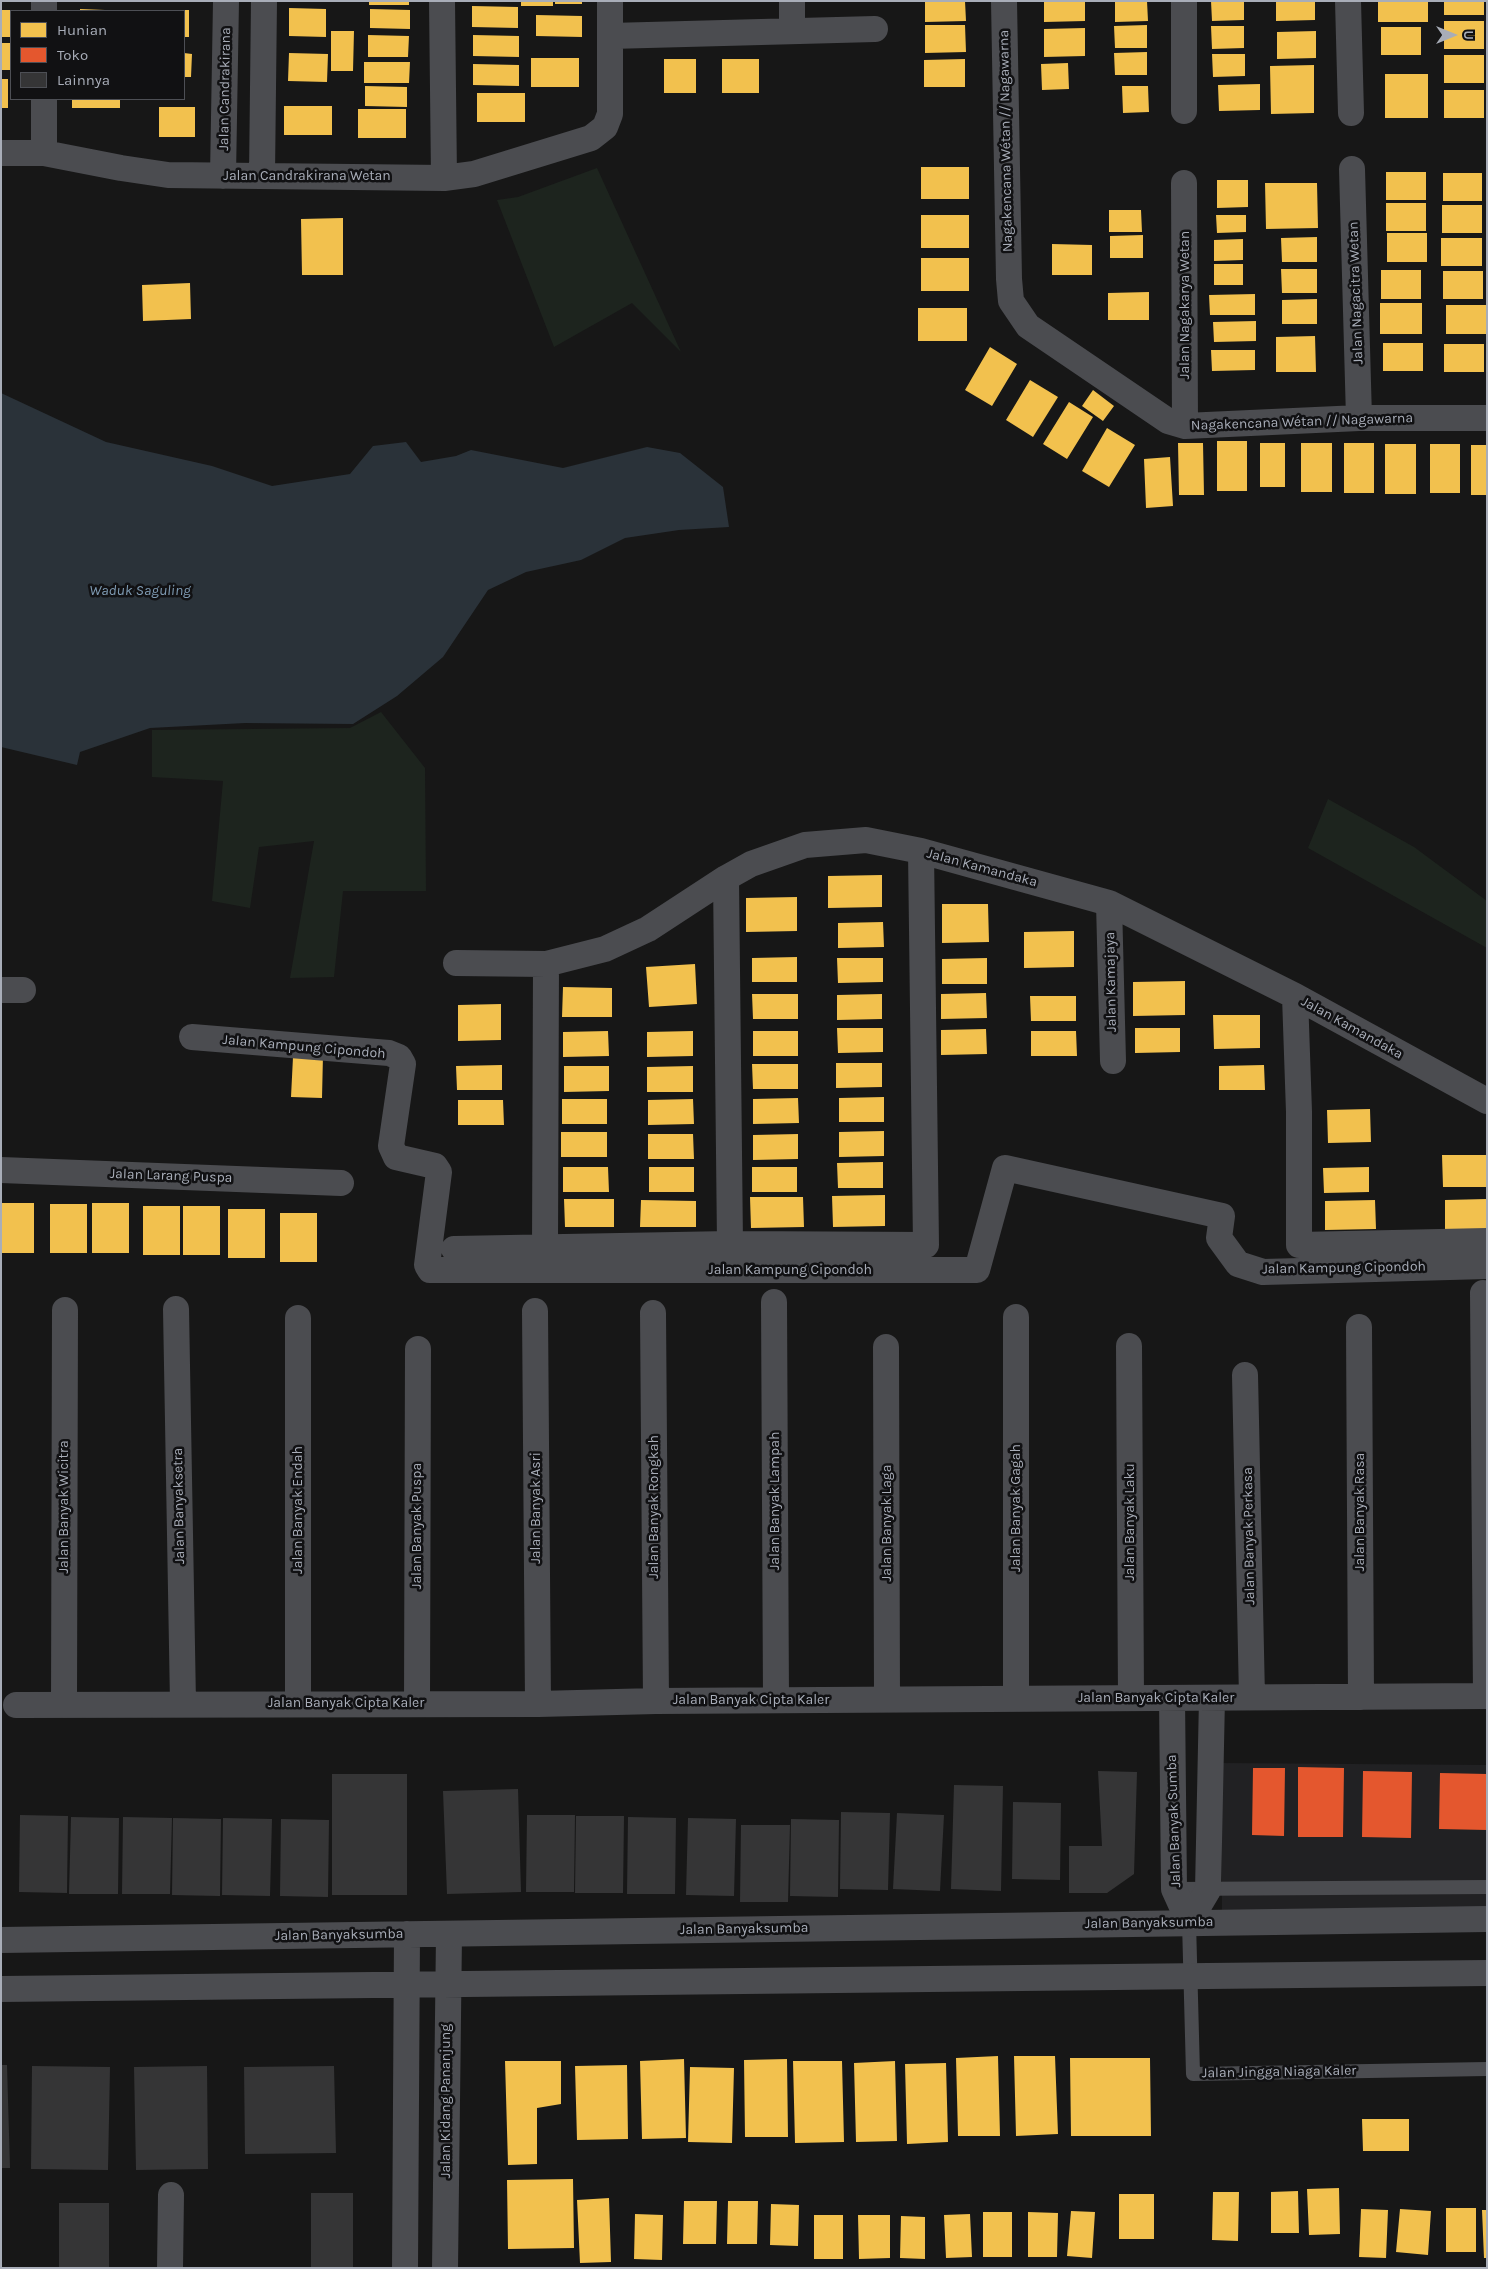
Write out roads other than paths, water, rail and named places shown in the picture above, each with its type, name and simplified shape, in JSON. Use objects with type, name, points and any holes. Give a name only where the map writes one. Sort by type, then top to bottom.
[{"type":"street","name":"Jalan Candrakirana","points":[[223,176],[226,1]]},
{"type":"street","points":[[262,175],[264,1]]},
{"type":"street","points":[[442,1],[444,178]]},
{"type":"street","points":[[610,1],[610,36],[875,29]]},
{"type":"street","points":[[792,1],[792,31]]},
{"type":"street","name":"Nagakencana Wétan // Nagawarna","points":[[1004,1],[1006,191],[1011,301],[1028,326],[1168,421],[1185,426],[1359,418],[1487,418]]},
{"type":"street","points":[[1184,1],[1184,111]]},
{"type":"street","points":[[1348,1],[1351,113]]},
{"type":"street","name":"Jalan Candrakirana Wetan","points":[[1,153],[44,153],[168,175],[444,178],[474,174],[590,138],[605,127],[610,114],[610,36]]},
{"type":"street","points":[[44,100],[44,153]]},
{"type":"street","name":"Jalan Nagacitra Wetan","points":[[1352,169],[1359,418]]},
{"type":"street","name":"Jalan Nagakarya Wetan","points":[[1184,183],[1185,426]]},
{"type":"street","name":"Jalan Kamandaka","points":[[456,964],[546,964],[605,949],[648,929],[726,878],[751,864],[805,845],[866,840],[921,851],[1109,903],[1295,996],[1487,1101]]},
{"type":"street","points":[[454,1249],[730,1244],[926,1245],[921,851]]},
{"type":"street","points":[[726,878],[730,1244]]},
{"type":"street","name":"Jalan Kamajaya","points":[[1109,903],[1113,1061]]},
{"type":"street","points":[[545,1247],[546,964]]},
{"type":"street","points":[[1295,996],[1299,1112],[1299,1245],[1487,1241]]},
{"type":"street","name":"Jalan Kampung Cipondoh","points":[[192,1037],[389,1053],[398,1057],[403,1064],[391,1146],[396,1157],[435,1166],[440,1172],[427,1264],[430,1270],[976,1270],[1005,1168],[1222,1216],[1219,1238],[1238,1264],[1263,1272],[1487,1266]]},
{"type":"street","name":"Jalan Larang Puspa","points":[[1,1170],[341,1183]]},
{"type":"street","points":[[1483,1293],[1486,1696]]},
{"type":"street","name":"Jalan Banyak Lampah","points":[[774,1302],[776,1700]]},
{"type":"street","name":"Jalan Banyaksetra","points":[[176,1309],[182,1704]]},
{"type":"street","name":"Jalan Banyak Wicitra","points":[[64,1704],[65,1310]]},
{"type":"street","name":"Jalan Banyak Asri","points":[[535,1311],[538,1704]]},
{"type":"street","name":"Jalan Banyak Rongkah","points":[[653,1313],[656,1701]]},
{"type":"street","name":"Jalan Banyak Gagah","points":[[1016,1317],[1016,1699]]},
{"type":"street","name":"Jalan Banyak Endah","points":[[298,1318],[298,1703]]},
{"type":"street","name":"Jalan Banyak Rasa","points":[[1359,1327],[1361,1697]]},
{"type":"street","name":"Jalan Banyak Laku","points":[[1129,1346],[1131,1698]]},
{"type":"street","name":"Jalan Banyak Laga","points":[[886,1347],[887,1699]]},
{"type":"street","name":"Jalan Banyak Puspa","points":[[417,1704],[418,1349]]},
{"type":"street","name":"Jalan Banyak Perkasa","points":[[1245,1375],[1252,1697]]},
{"type":"street","name":"Jalan Banyak Cipta Kaler","points":[[16,1705],[538,1704],[887,1699],[1486,1696]]},
{"type":"street","name":"Jalan Banyak Sumba","points":[[1172,1698],[1174,1889],[1189,1922]]},
{"type":"street","points":[[1189,1922],[1208,1890],[1212,1698]]},
{"type":"street","name":"Jalan Banyaksumba","points":[[1,1940],[1487,1919]]},
{"type":"street","points":[[405,2268],[406,1934]]},
{"type":"street","name":"Jalan Kidang Pananjung","points":[[445,2268],[449,1934]]},
{"type":"street","points":[[1,1989],[1487,1973]]},
{"type":"street","points":[[170,2268],[171,2195]]},
{"type":"lane","points":[[1174,1889],[1487,1887]]},
{"type":"lane","name":"Jalan Jingga Niaga Kaler","points":[[1189,1922],[1193,2074],[1487,2068]]},
{"type":"water","name":"Waduk Saguling","points":[[1,393],[106,442],[212,466],[272,486],[350,474],[373,446],[406,442],[421,462],[456,456],[471,450],[563,468],[647,447],[680,453],[723,487],[729,527],[679,530],[625,538],[581,560],[526,572],[488,590],[443,657],[397,696],[353,724],[245,723],[150,728],[80,752],[77,765],[1,747]]}]
